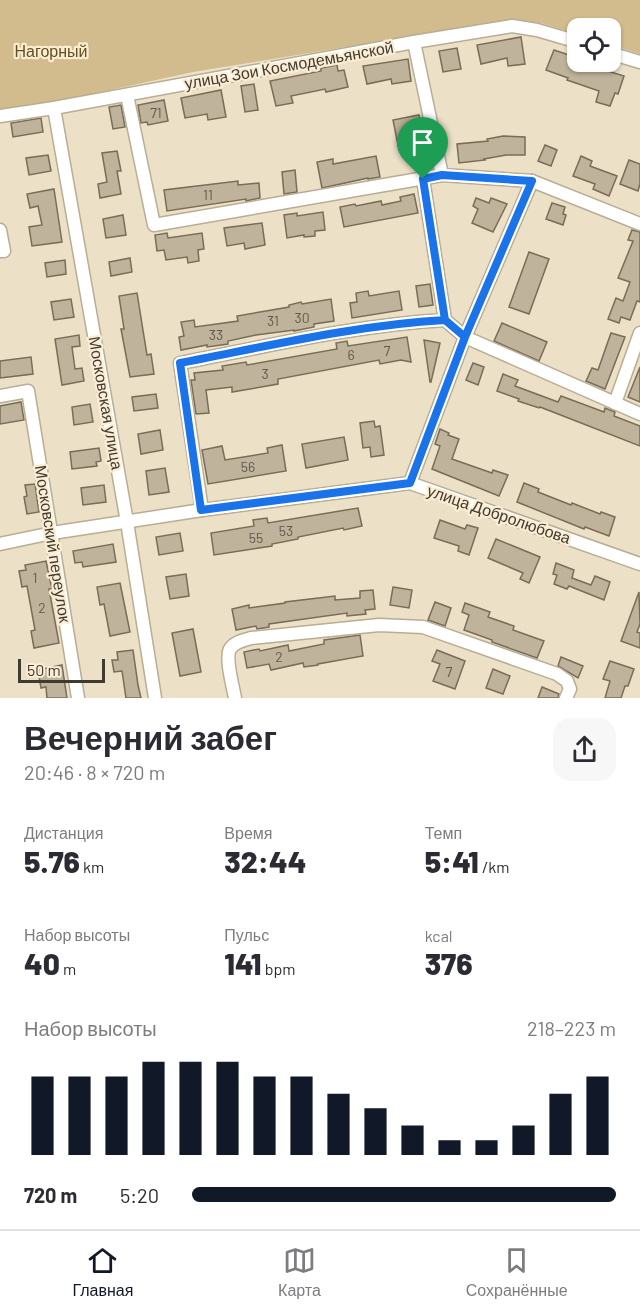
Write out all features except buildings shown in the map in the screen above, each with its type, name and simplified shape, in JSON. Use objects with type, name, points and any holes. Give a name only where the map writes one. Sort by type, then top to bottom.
[{"type":"street","name":"улица Зои Космодемьянской","points":[[0,116],[512,26],[567,39]]},
{"type":"street","points":[[414,42],[442,175]]},
{"type":"street","points":[[621,56],[640,62]]},
{"type":"street","points":[[127,95],[154,225],[442,175],[532,181],[640,224]]},
{"type":"street","name":"Московская улица","points":[[54,108],[127,522],[155,698]]},
{"type":"street","points":[[423,179],[445,320],[465,337],[640,414]]},
{"type":"street","points":[[410,483],[465,337],[532,181]]},
{"type":"street","points":[[0,230],[4,251],[0,251]]},
{"type":"street","points":[[201,510],[180,363],[386,325],[445,320]]},
{"type":"street","points":[[615,403],[640,333]]},
{"type":"street","name":"Московский переулок","points":[[0,396],[28,391],[78,698]]},
{"type":"street","name":"улица Добролюбова","points":[[0,544],[52,533],[201,510],[410,483],[640,564]]},
{"type":"street","points":[[235,698],[228,656],[235,643],[251,638],[379,625],[423,627],[557,674],[567,681],[570,689],[566,698]]},
{"type":"green space","name":"Нагорный","points":[[0,0],[640,0],[640,54],[621,48],[621,18],[567,18],[567,31],[541,23],[507,21],[193,72],[55,102],[0,110]]},
{"type":"route","points":[[423,179],[442,175],[532,181],[465,337],[445,320],[415,322],[317,337],[180,363],[201,510],[410,483],[465,337],[445,320],[423,179]]}]
